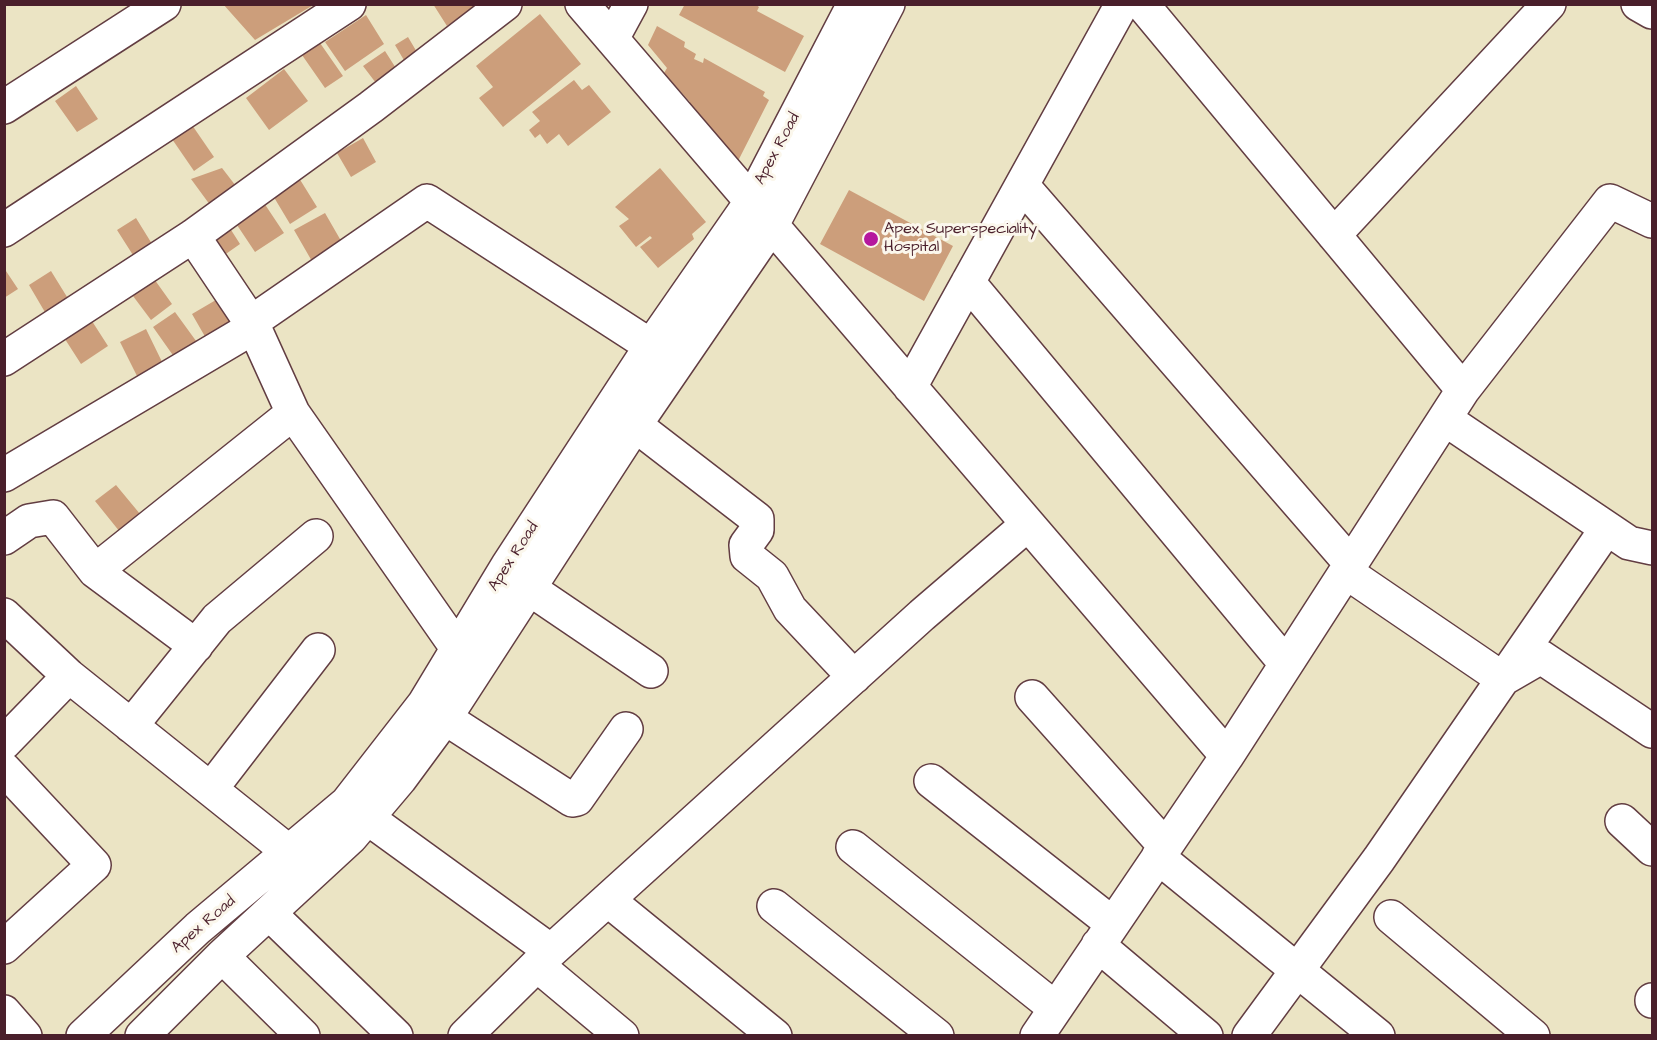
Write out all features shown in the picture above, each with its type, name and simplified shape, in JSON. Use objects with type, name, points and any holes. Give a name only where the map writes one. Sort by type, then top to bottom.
[{"type":"street","points":[[4,107],[164,4]]},
{"type":"street","points":[[4,230],[349,4]]},
{"type":"street","points":[[4,359],[193,236],[371,107],[505,4]]},
{"type":"street","points":[[582,4],[1227,756]]},
{"type":"street","points":[[612,39],[631,4]]},
{"type":"street","name":"Apex Road","points":[[83,1035],[198,928],[289,852],[357,811],[457,648],[651,346],[761,214],[854,4]]},
{"type":"street","name":"Apex Road","points":[[142,1035],[269,913],[357,811],[445,718],[635,425],[888,4]]},
{"type":"street","points":[[910,387],[1122,4]]},
{"type":"street","points":[[1142,4],[1344,225],[1467,386]]},
{"type":"street","points":[[1344,225],[1550,4]]},
{"type":"street","points":[[1022,185],[1349,568],[1503,679]]},
{"type":"street","points":[[254,327],[255,319],[427,201],[651,346]]},
{"type":"street","points":[[853,847],[1044,1028],[1227,756],[1467,386],[1610,201],[1653,221]]},
{"type":"street","points":[[193,236],[254,327],[294,413],[457,648]]},
{"type":"street","points":[[968,282],[1286,664]]},
{"type":"street","points":[[4,476],[254,327]]},
{"type":"street","points":[[95,571],[294,413]]},
{"type":"street","points":[[1445,419],[1629,543],[1653,548]]},
{"type":"street","points":[[635,425],[757,519],[757,530],[746,545],[747,556],[772,576],[790,609],[855,677]]},
{"type":"street","points":[[4,485],[17,530],[53,517],[95,571],[196,646]]},
{"type":"street","points":[[465,1035],[544,958],[922,615],[1028,524]]},
{"type":"street","points":[[1249,1035],[1378,859],[1607,528]]},
{"type":"street","points":[[131,726],[216,619],[316,536]]},
{"type":"street","points":[[530,589],[651,671]]},
{"type":"street","points":[[4,615],[69,676],[289,852]]},
{"type":"street","points":[[211,789],[318,650]]},
{"type":"street","points":[[1503,679],[1541,657],[1653,731]]},
{"type":"street","points":[[4,743],[69,676]]},
{"type":"street","points":[[1032,697],[1162,852],[1378,1035]]},
{"type":"street","points":[[445,718],[565,798],[572,800],[578,799],[626,729]]},
{"type":"street","points":[[4,769],[93,865],[7,939]]},
{"type":"street","points":[[931,781],[1106,934],[1206,1035]]},
{"type":"street","points":[[357,811],[544,958],[622,1035]]},
{"type":"street","points":[[1622,821],[1653,849]]},
{"type":"street","points":[[608,900],[775,1035]]},
{"type":"street","points":[[774,906],[937,1035]]},
{"type":"street","points":[[269,913],[396,1035]]},
{"type":"street","points":[[1390,917],[1533,1035]]},
{"type":"street","points":[[222,956],[303,1035]]},
{"type":"street","points":[[4,1012],[25,1035]]},
{"type":"building","points":[[223,4],[315,4],[255,40]]},
{"type":"building","points":[[433,4],[480,4],[447,26]]},
{"type":"building","points":[[685,4],[755,4],[759,7],[757,11],[804,36],[785,72],[679,15]]},
{"type":"building","points":[[540,14],[581,64],[503,127],[479,98],[493,87],[476,66]]},
{"type":"building","points":[[366,15],[384,44],[345,71],[325,42]]},
{"type":"building","points":[[657,26],[685,42],[684,47],[696,54],[694,59],[703,63],[704,58],[765,92],[763,96],[769,100],[738,161],[702,117],[687,108],[690,102],[664,73],[667,68],[648,45]]},
{"type":"building","points":[[408,37],[421,59],[408,67],[395,45]]},
{"type":"building","points":[[320,43],[343,76],[325,88],[302,55]]},
{"type":"building","points":[[385,51],[399,73],[379,87],[363,66]]},
{"type":"building","points":[[284,69],[308,101],[269,130],[246,98]]},
{"type":"building","points":[[574,80],[582,90],[589,85],[611,112],[568,146],[559,134],[547,144],[540,134],[535,138],[529,130],[540,121],[532,112]]},
{"type":"building","points":[[76,86],[98,119],[77,132],[55,101]]},
{"type":"building","points":[[192,125],[214,157],[194,171],[172,139]]},
{"type":"building","points":[[363,138],[376,162],[351,177],[337,153]]},
{"type":"building","points":[[222,168],[239,190],[213,209],[191,179]]},
{"type":"building","points":[[660,168],[706,222],[692,234],[694,239],[658,268],[640,247],[652,238],[650,236],[636,247],[619,226],[629,219],[615,207]]},
{"type":"building","points":[[299,178],[317,207],[290,224],[272,194]]},
{"type":"building","points":[[849,190],[953,246],[924,301],[820,244]]},
{"type":"building","points":[[258,194],[284,233],[255,252],[229,213]]},
{"type":"building","points":[[325,213],[344,246],[313,263],[294,230]]},
{"type":"building","points":[[136,218],[157,252],[138,263],[117,230]]},
{"type":"building","points":[[226,222],[240,244],[213,263],[198,241]]},
{"type":"building","points":[[4,268],[18,289],[4,298]]},
{"type":"building","points":[[51,271],[72,305],[49,319],[29,285]]},
{"type":"building","points":[[152,276],[172,304],[151,320],[130,292]]},
{"type":"building","points":[[221,297],[236,323],[207,340],[192,314]]},
{"type":"building","points":[[175,312],[199,345],[177,361],[153,327]]},
{"type":"building","points":[[90,318],[108,346],[81,364],[63,336]]},
{"type":"building","points":[[146,329],[165,368],[139,380],[120,342]]},
{"type":"building","points":[[116,485],[145,520],[124,537],[95,501]]},
{"type":"place","name":"Apex Superspeciality Hospital","points":[[871,239]]}]
